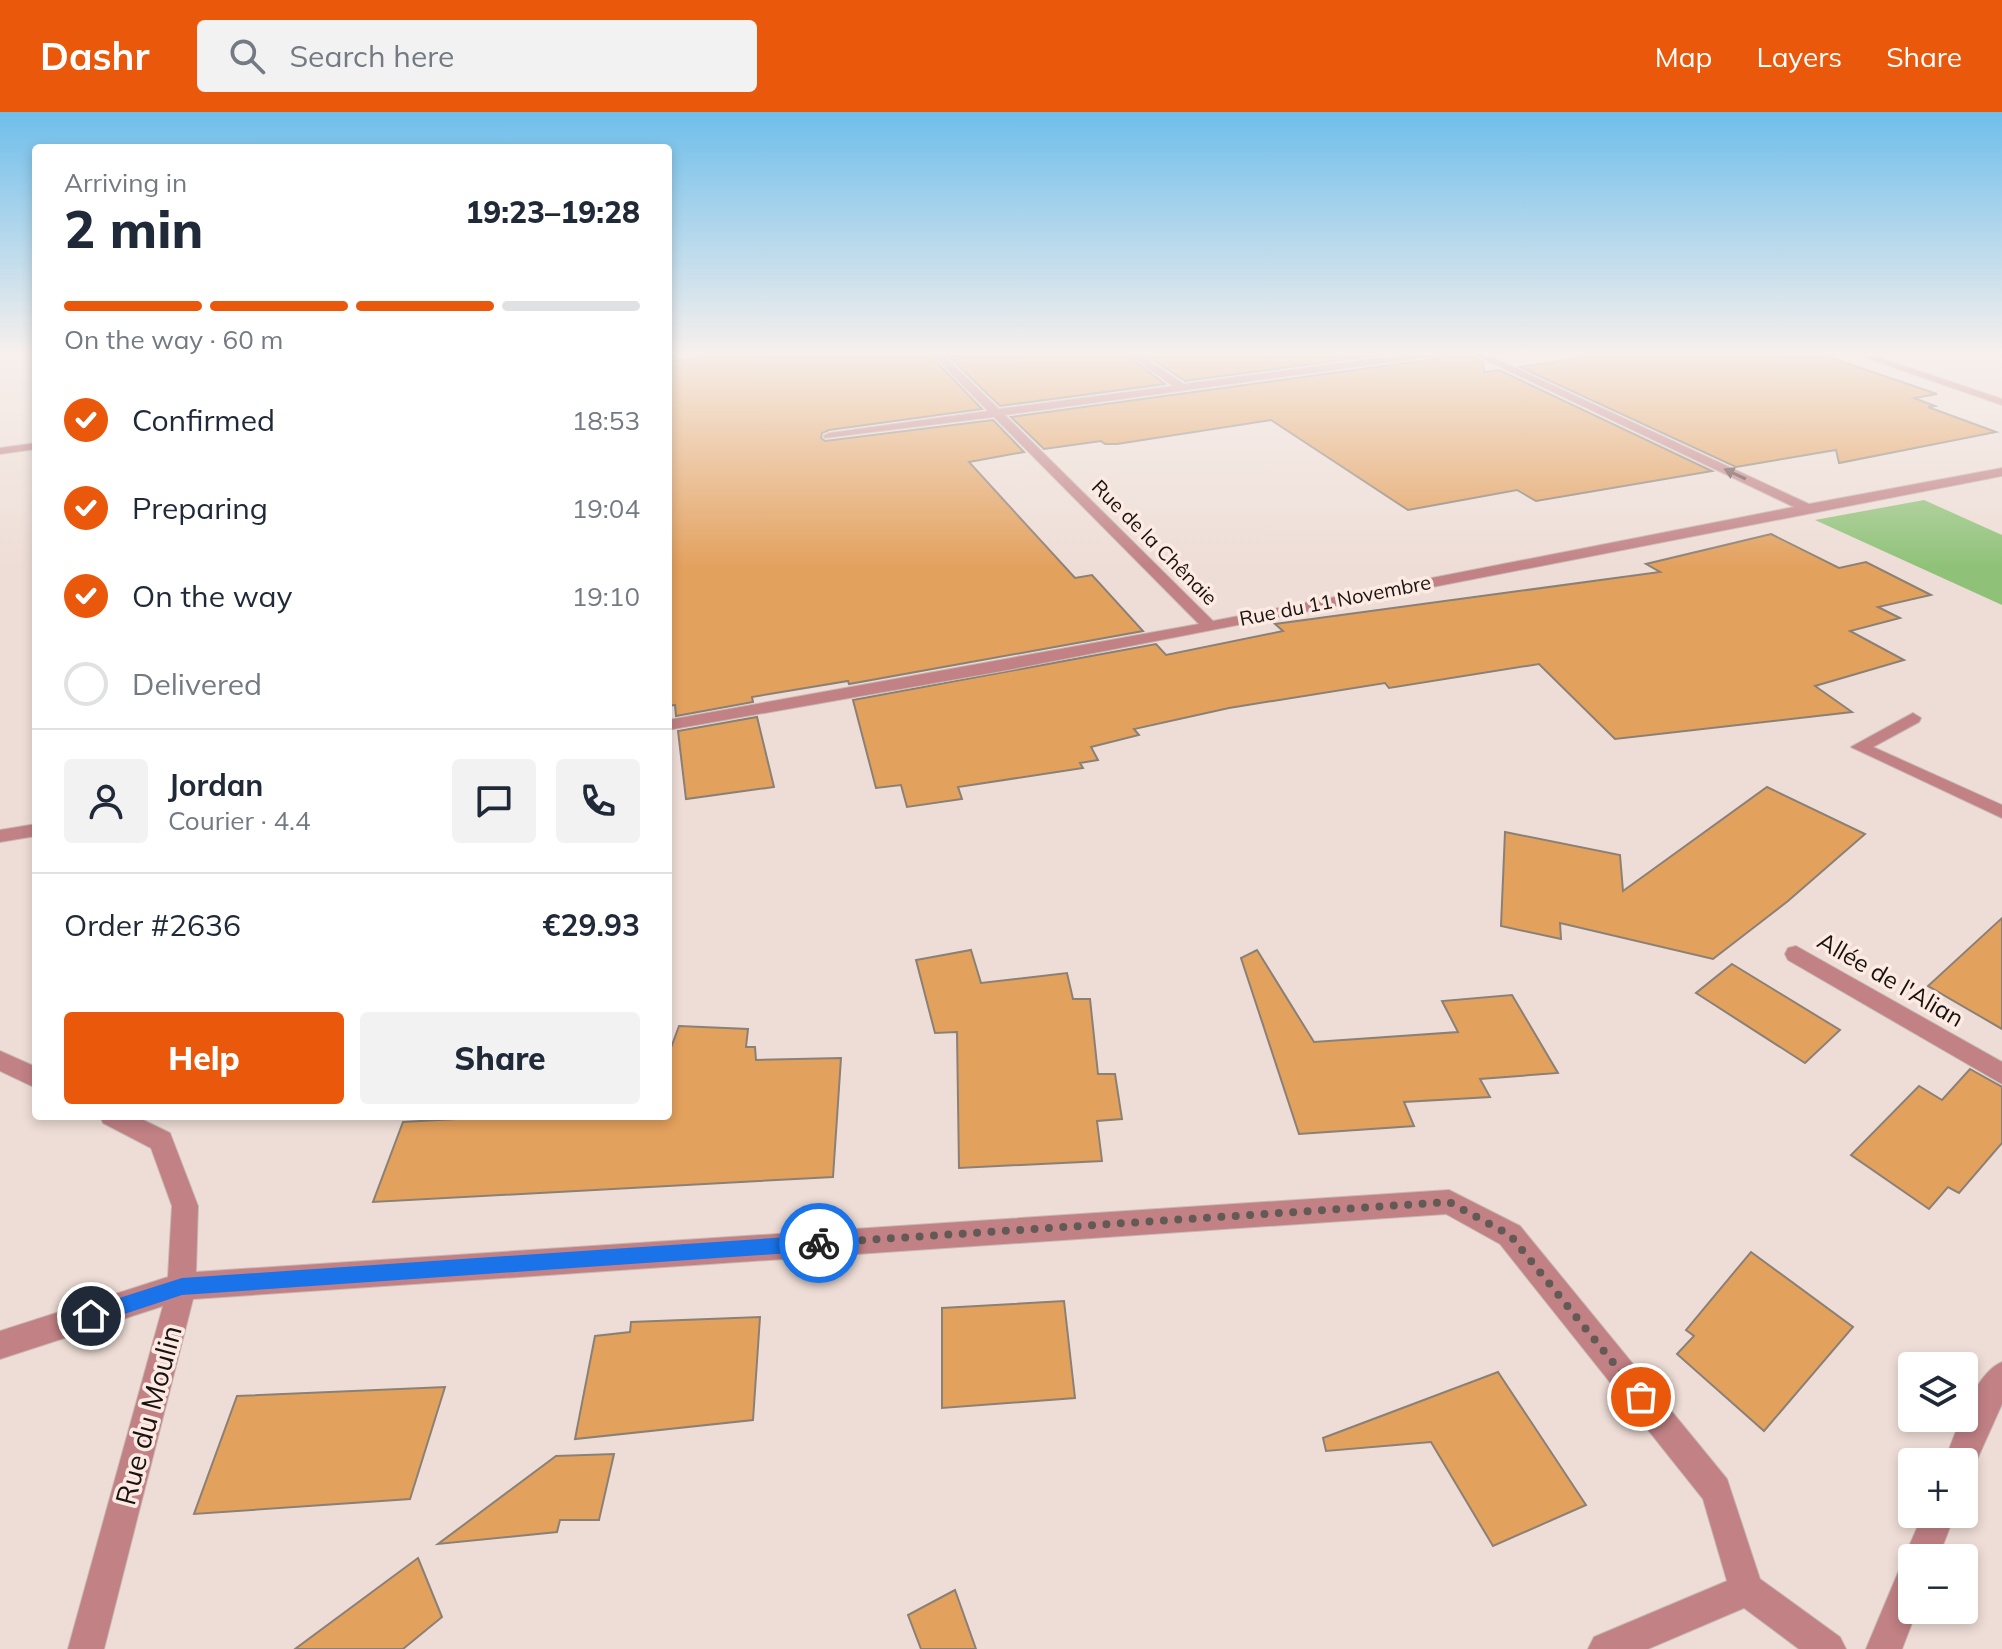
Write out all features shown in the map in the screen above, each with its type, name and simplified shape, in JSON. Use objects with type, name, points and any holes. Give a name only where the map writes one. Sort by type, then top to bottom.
[{"type":"street","points":[[829,436],[919,424]]},
{"type":"street","name":"Rue de la Chênaie","points":[[1008,424],[1209,625]]},
{"type":"street","points":[[1627,424],[1805,507]]},
{"type":"street","points":[[0,451],[32,447]]},
{"type":"street","name":"Rue du 11 Novembre","points":[[672,724],[872,691],[1805,507],[2002,472]]},
{"type":"street","points":[[1913,718],[1860,747],[2002,812]]},
{"type":"street","points":[[0,836],[32,831]]},
{"type":"street","name":"Allée de l'Alian","points":[[1796,954],[2002,1074]]},
{"type":"street","points":[[0,1060],[32,1076]]},
{"type":"street","name":"Rue du Moulin","points":[[86,1649],[182,1286],[185,1206],[161,1141],[120,1120]]},
{"type":"street","points":[[0,1345],[182,1286],[1449,1202],[1510,1235],[1716,1490],[1747,1590],[1828,1649]]},
{"type":"street","points":[[1966,1448],[1984,1404],[2002,1377]]},
{"type":"street","points":[[1606,1649],[1747,1590]]},
{"type":"street","points":[[1884,1649],[1898,1614]]},
{"type":"green space","points":[[1924,500],[2002,535],[2002,605],[1815,520]]},
{"type":"building","points":[[672,424],[875,424],[829,430],[822,433],[821,438],[825,441],[963,424],[997,424],[1024,452],[969,462],[1075,578],[1092,575],[1143,631],[849,684],[848,681],[752,697],[753,702],[676,716],[675,705],[672,705]]},
{"type":"building","points":[[1018,424],[1247,424],[1117,444],[1101,441],[1044,449]]},
{"type":"building","points":[[1277,424],[1612,424],[1712,471],[1536,501],[1517,490],[1408,510]]},
{"type":"building","points":[[1643,424],[1973,424],[1996,432],[1839,463],[1836,450],[1736,467]]},
{"type":"building","points":[[1771,534],[1839,568],[1866,562],[1931,595],[1878,607],[1900,618],[1850,631],[1904,660],[1815,686],[1852,712],[1615,739],[1539,664],[1389,688],[1385,683],[1229,708],[1134,729],[1139,735],[1091,747],[1098,760],[1080,763],[1083,768],[958,787],[962,799],[907,807],[901,785],[876,788],[853,700],[1156,644],[1166,655],[1283,631],[1275,624],[1660,572],[1646,564]]},
{"type":"building","points":[[757,717],[774,787],[686,799],[678,731]]},
{"type":"building","points":[[1767,787],[1865,834],[1788,901],[1713,959],[1560,923],[1561,939],[1501,926],[1505,832],[1620,855],[1623,891]]},
{"type":"building","points":[[2002,918],[2002,1029],[1928,986]]},
{"type":"building","points":[[971,950],[981,983],[1067,973],[1073,999],[1090,999],[1098,1074],[1115,1074],[1122,1119],[1097,1121],[1102,1161],[959,1168],[957,1032],[935,1033],[916,960]]},
{"type":"building","points":[[1257,950],[1314,1042],[1458,1032],[1442,1001],[1512,995],[1558,1073],[1480,1079],[1490,1097],[1404,1102],[1414,1126],[1299,1134],[1241,958]]},
{"type":"building","points":[[1732,964],[1840,1030],[1805,1063],[1696,993]]},
{"type":"building","points":[[679,1026],[748,1029],[746,1047],[755,1047],[756,1060],[841,1058],[833,1177],[373,1202],[403,1122],[672,1120],[672,1045]]},
{"type":"building","points":[[1970,1069],[2002,1087],[2002,1143],[1959,1193],[1948,1187],[1929,1209],[1851,1155],[1919,1086],[1942,1100]]},
{"type":"building","points":[[1751,1252],[1853,1327],[1764,1431],[1677,1354],[1694,1336],[1686,1330]]},
{"type":"building","points":[[1064,1301],[1075,1398],[942,1408],[942,1308]]},
{"type":"building","points":[[760,1317],[753,1420],[575,1439],[595,1336],[630,1332],[631,1322]]},
{"type":"building","points":[[1498,1372],[1586,1505],[1493,1546],[1431,1442],[1326,1451],[1323,1438]]},
{"type":"building","points":[[445,1387],[410,1499],[194,1514],[237,1396]]},
{"type":"building","points":[[614,1454],[599,1520],[560,1520],[557,1532],[438,1544],[556,1456]]},
{"type":"building","points":[[418,1558],[442,1617],[403,1649],[295,1649]]},
{"type":"building","points":[[955,1590],[976,1649],[921,1649],[908,1615]]},
{"type":"way so far","points":[[819,1243],[1449,1202],[1510,1235],[1641,1397]]},
{"type":"route","points":[[91,1316],[182,1286],[819,1243]]}]
